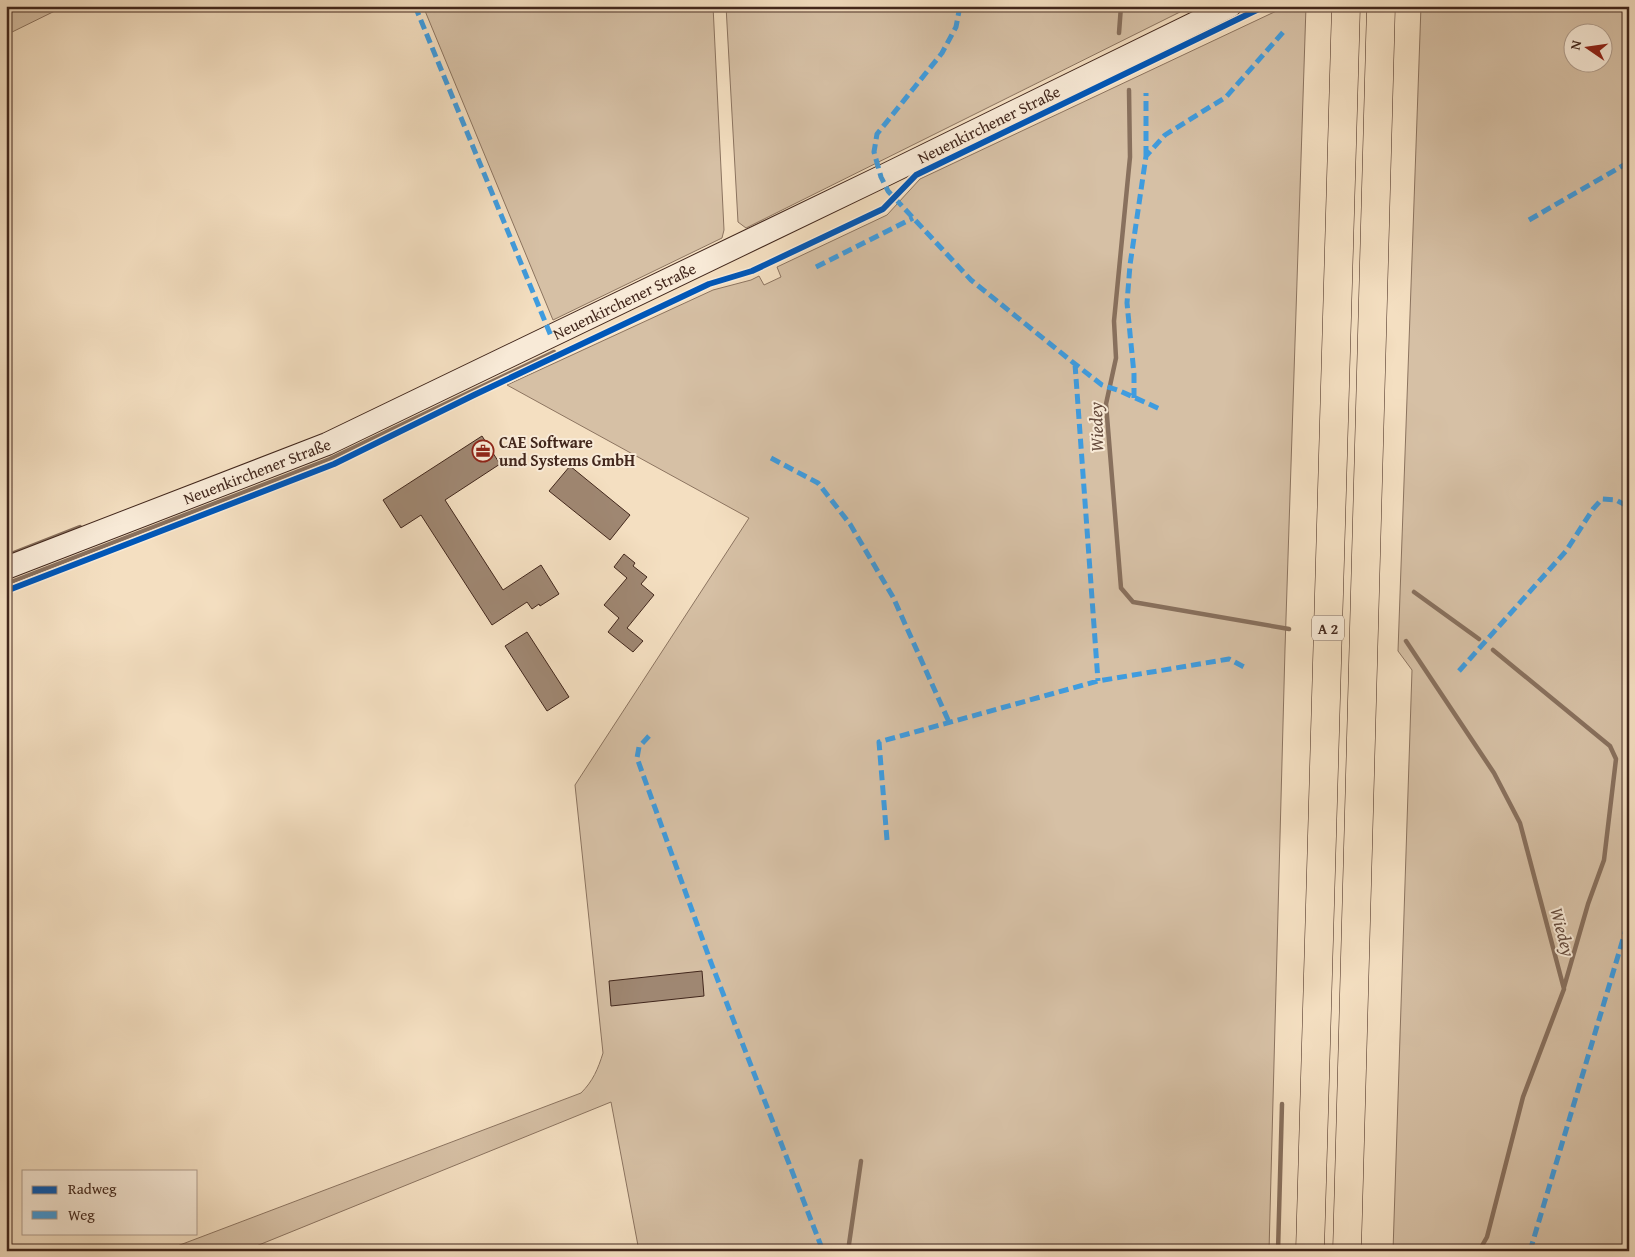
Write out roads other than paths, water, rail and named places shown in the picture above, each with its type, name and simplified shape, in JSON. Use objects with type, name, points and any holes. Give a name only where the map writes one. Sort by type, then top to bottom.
[{"type":"highway","name":"A 2","points":[[1310,1251],[1346,6]]},
{"type":"highway","name":"A 2","points":[[1347,1251],[1382,6]]},
{"type":"main road","name":"Neuenkirchener Straße","points":[[6,568],[327,444],[836,199],[1230,6]]},
{"type":"waterway","name":"Wiedey","points":[[1119,33],[1121,6]]},
{"type":"waterway","name":"Wiedey","points":[[1129,90],[1130,157],[1114,321],[1116,358],[1106,404],[1121,588],[1133,602],[1289,629]]},
{"type":"waterway","points":[[6,584],[330,459],[554,352]]},
{"type":"waterway","points":[[6,556],[80,527]]},
{"type":"waterway","points":[[1414,592],[1479,639]]},
{"type":"waterway","name":"Wiedey","points":[[1406,641],[1494,773],[1520,823],[1564,989],[1523,1097],[1487,1237],[1479,1251]]},
{"type":"waterway","points":[[1493,650],[1610,746],[1616,759],[1604,860],[1588,904],[1564,987]]},
{"type":"waterway","points":[[1278,1251],[1282,1104]]},
{"type":"waterway","points":[[848,1251],[861,1161]]},
{"type":"place","name":"CAE Software und Systems GmbH","points":[[483,451]]}]
